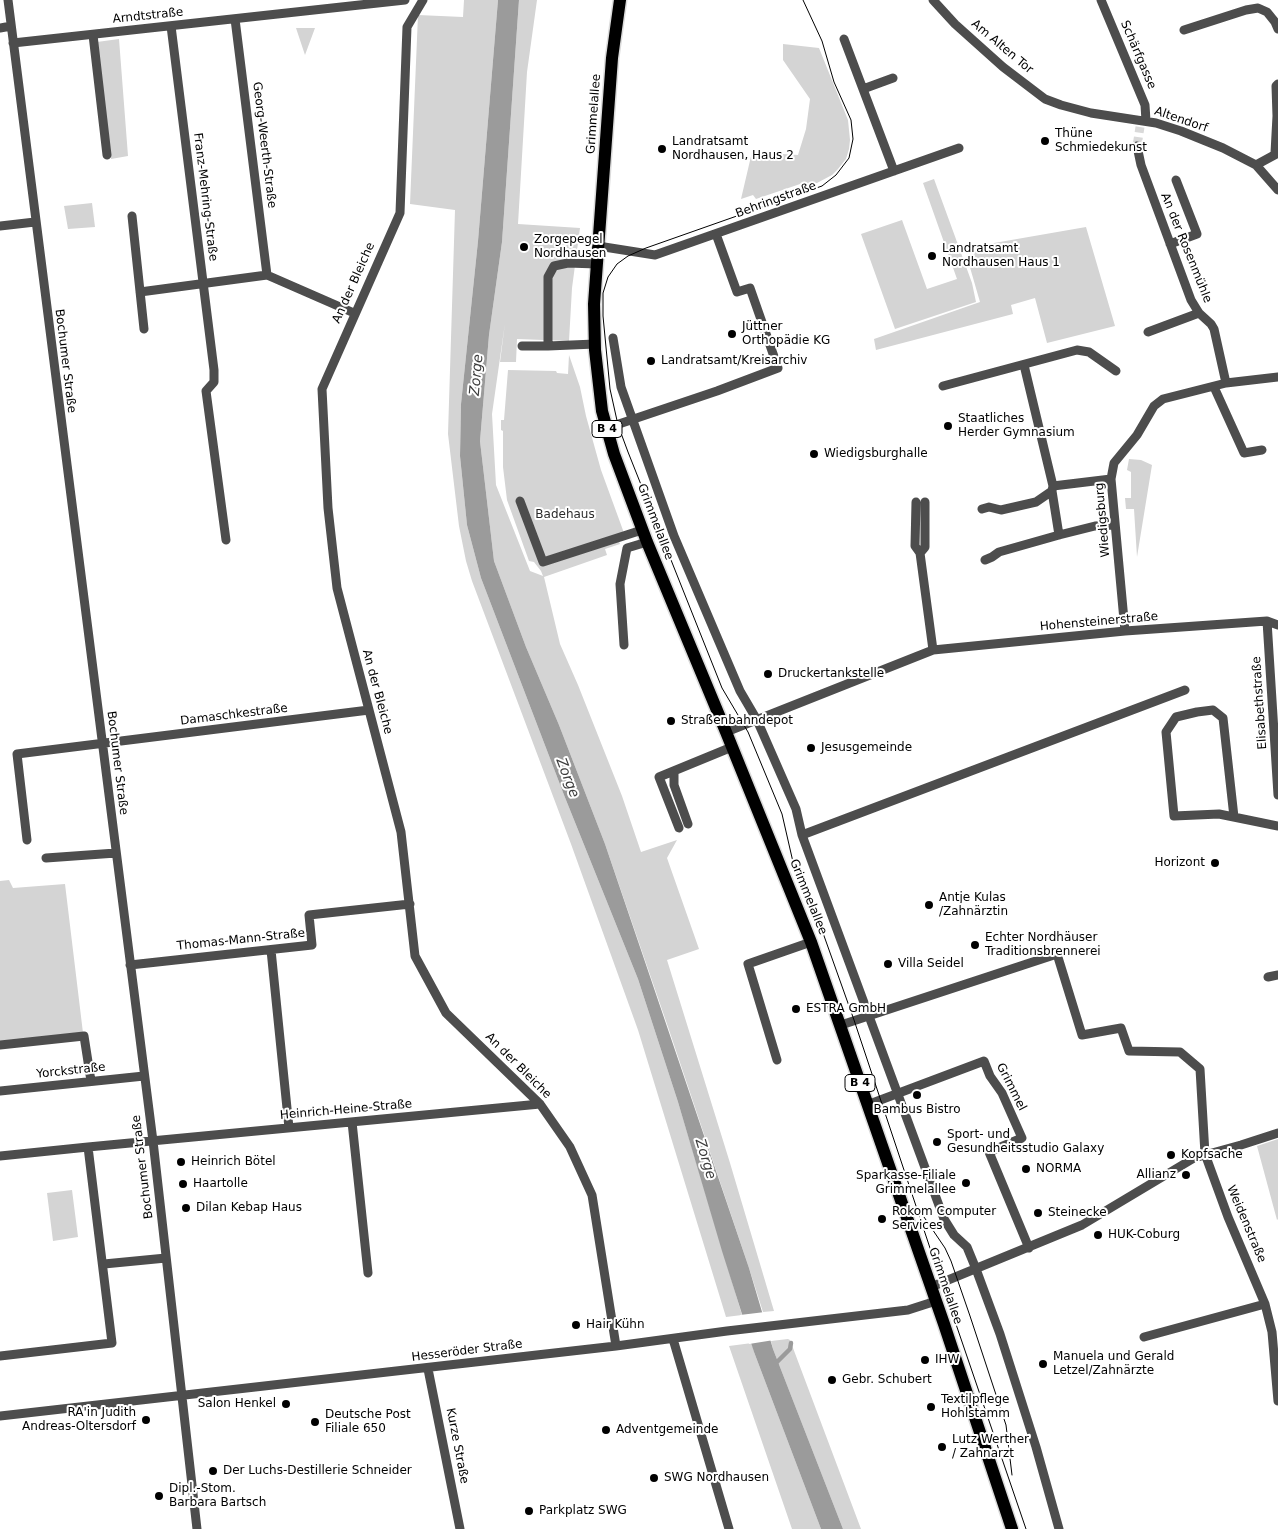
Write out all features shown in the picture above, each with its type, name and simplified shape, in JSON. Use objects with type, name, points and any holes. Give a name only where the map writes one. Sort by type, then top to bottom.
[{"type":"main road","name":"Grimmelallee","points":[[620,0],[612,58],[594,304],[595,344],[602,411],[614,454],[645,536],[811,942],[936,1301],[1012,1529]]},
{"type":"street","name":"Bochumer Straße","points":[[8,0],[153,1141],[197,1529]]},
{"type":"street","name":"Arndtstraße","points":[[13,43],[405,0]]},
{"type":"street","name":"An der Bleiche","points":[[423,0],[407,27],[400,212],[322,388],[328,508],[337,588],[402,832],[415,956],[446,1013],[540,1104],[570,1147],[592,1195],[616,1346]]},
{"type":"street","name":"Am Alten Tor","points":[[933,0],[955,24],[1003,67],[1045,99],[1061,105]]},
{"type":"street","name":"Schärfgasse","points":[[1101,0],[1145,105],[1142,123]]},
{"type":"street","points":[[1184,30],[1246,10],[1258,8],[1267,12],[1278,29]]},
{"type":"street","name":"Georg-Weerth-Straße","points":[[235,19],[267,275]]},
{"type":"street","points":[[0,28],[11,26]]},
{"type":"street","name":"Franz-Mehring-Straße","points":[[171,26],[214,370],[214,382],[206,391],[226,540]]},
{"type":"street","points":[[93,35],[107,155]]},
{"type":"street","points":[[844,39],[894,171]]},
{"type":"street","points":[[863,89],[893,78]]},
{"type":"street","points":[[1256,165],[1276,153],[1276,86],[1278,84]]},
{"type":"street","name":"Altendorf","points":[[1061,105],[1091,113],[1165,126],[1223,148],[1256,165],[1278,190]]},
{"type":"street","name":"An der Rosenmühle","points":[[1137,146],[1141,165],[1191,300],[1199,313],[1214,329],[1226,383]]},
{"type":"street","name":"Behringstraße","points":[[598,246],[655,256],[959,148]]},
{"type":"street","points":[[1170,244],[1197,234],[1176,180]]},
{"type":"street","points":[[132,216],[144,330]]},
{"type":"street","points":[[0,226],[35,222]]},
{"type":"street","points":[[607,428],[778,368],[750,288],[737,292],[716,234]]},
{"type":"street","points":[[548,346],[548,277],[554,266],[568,263],[597,264]]},
{"type":"street","points":[[140,292],[267,275],[354,313]]},
{"type":"street","points":[[1148,332],[1199,313]]},
{"type":"street","points":[[613,338],[621,387],[674,536],[740,691],[757,720],[796,809],[802,835],[944,1219],[954,1235],[967,1247],[976,1269],[1000,1334],[1036,1447],[1059,1529]]},
{"type":"street","points":[[522,346],[595,344]]},
{"type":"street","points":[[943,386],[1083,350],[1116,371]]},
{"type":"street","points":[[1024,365],[1052,488],[1059,535]]},
{"type":"street","name":"Wiedigsburg","points":[[1125,631],[1111,479],[1114,462],[1138,436],[1154,406],[1163,399],[1226,383],[1278,377]]},
{"type":"street","points":[[1214,387],[1244,453],[1262,450]]},
{"type":"street","points":[[982,508],[989,507],[1001,510],[1036,502],[1052,488],[1111,479]]},
{"type":"street","points":[[520,501],[543,562],[645,536]]},
{"type":"street","points":[[921,502],[925,547],[920,553],[933,650]]},
{"type":"street","points":[[984,560],[999,552],[1059,535],[1095,526],[1115,525]]},
{"type":"street","points":[[624,645],[620,584],[627,548],[645,536]]},
{"type":"street","points":[[1267,622],[1278,625]]},
{"type":"street","name":"Hohensteinerstraße","points":[[726,732],[933,650],[1125,631],[1267,622]]},
{"type":"street","name":"Elisabethstraße","points":[[1267,622],[1278,795]]},
{"type":"street","points":[[802,835],[1185,690]]},
{"type":"street","name":"Damaschkestraße","points":[[27,840],[17,754],[369,710]]},
{"type":"street","points":[[1234,817],[1223,718],[1213,710],[1176,717],[1166,732],[1174,816],[1219,814],[1278,826]]},
{"type":"street","points":[[679,828],[659,777],[732,747]]},
{"type":"street","points":[[674,771],[674,785],[688,824]]},
{"type":"street","points":[[46,858],[116,853]]},
{"type":"street","name":"Thomas-Mann-Straße","points":[[130,965],[312,945],[308,915],[410,904]]},
{"type":"street","points":[[777,1060],[748,964],[811,942]]},
{"type":"street","points":[[271,950],[289,1128]]},
{"type":"street","points":[[840,1025],[1057,954],[1082,1035],[1121,1028],[1129,1050],[1180,1052],[1200,1069],[1205,1154]]},
{"type":"street","points":[[1268,977],[1278,975]]},
{"type":"street","points":[[0,1045],[84,1036],[91,1081]]},
{"type":"street","name":"Grimmel","points":[[867,1105],[984,1062],[990,1076],[1002,1092],[1022,1138],[989,1152],[1029,1248]]},
{"type":"street","name":"Yorckstraße","points":[[0,1090],[144,1076]]},
{"type":"street","name":"Heinrich-Heine-Straße","points":[[0,1156],[540,1104]]},
{"type":"street","points":[[352,1122],[368,1273]]},
{"type":"street","points":[[931,1287],[1082,1225],[1184,1163],[1205,1154],[1278,1133]]},
{"type":"street","points":[[0,1356],[112,1342],[104,1264],[88,1147]]},
{"type":"street","name":"Weidenstraße","points":[[1205,1154],[1228,1217],[1265,1304],[1272,1332],[1278,1401]]},
{"type":"street","points":[[104,1264],[166,1258]]},
{"type":"street","name":"Hesseröder Straße","points":[[0,1416],[181,1394],[428,1369],[673,1339],[908,1310],[936,1301]]},
{"type":"street","points":[[1144,1337],[1265,1304]]},
{"type":"street","points":[[673,1339],[729,1529]]},
{"type":"street","name":"Kurze Straße","points":[[428,1369],[460,1529]]},
{"type":"green space","points":[[464,0],[498,0],[478,241],[461,404],[460,456],[467,525],[481,578],[564,795],[638,979],[678,1102],[742,1315],[726,1317],[638,1030],[466,561],[459,526],[448,434],[455,210],[410,204],[418,15],[463,17]]},
{"type":"green space","name":"Badehaus","points":[[519,0],[537,0],[527,72],[518,224],[580,228],[572,288],[569,341],[517,339],[516,362],[500,362],[505,323],[492,414],[496,485],[530,571],[543,576],[534,562],[529,561],[507,500],[503,467],[503,431],[501,430],[501,420],[504,420],[508,370],[556,371],[557,373],[568,374],[569,355],[580,387],[601,470],[624,533],[617,536],[620,544],[605,549],[607,555],[544,577],[560,644],[622,796],[641,852],[677,840],[667,858],[699,949],[667,960],[774,1311],[763,1312],[605,844],[559,725],[526,647],[494,561],[480,441],[489,335],[502,242]]},
{"type":"green space","points":[[296,28],[315,28],[305,55]]},
{"type":"green space","points":[[119,39],[128,156],[111,159],[97,42]]},
{"type":"green space","points":[[783,44],[819,48],[848,120],[849,149],[846,159],[838,169],[832,175],[817,183],[805,186],[803,183],[756,199],[753,195],[741,199],[752,152],[798,155],[806,129],[810,99],[783,60]]},
{"type":"green space","points":[[934,179],[972,283],[976,302],[895,329],[861,234],[902,220],[927,289],[957,279],[923,183]]},
{"type":"green space","points":[[92,203],[95,227],[68,229],[64,206]]},
{"type":"green space","points":[[1086,227],[1115,326],[1047,343],[1035,298],[1011,305],[1013,314],[876,350],[874,339],[980,302],[969,264],[971,247]]},
{"type":"green space","points":[[1129,459],[1141,460],[1152,465],[1137,557],[1134,509],[1126,509],[1125,498],[1131,498],[1131,472],[1127,470]]},
{"type":"green space","points":[[9,880],[13,888],[65,884],[83,1033],[0,1041],[0,881]]},
{"type":"green space","points":[[1278,1139],[1278,1219],[1277,1220],[1257,1146]]},
{"type":"green space","points":[[72,1190],[78,1237],[53,1241],[47,1193]]},
{"type":"green space","points":[[790,1340],[861,1529],[843,1529],[773,1349],[771,1341]]},
{"type":"green space","points":[[752,1343],[821,1529],[792,1529],[729,1346]]},
{"type":"water","name":"Zorge","points":[[498,0],[519,0],[502,242],[489,335],[480,441],[494,561],[526,647],[559,725],[605,844],[749,1268],[773,1349],[843,1529],[821,1529],[754,1352],[678,1102],[638,979],[564,795],[481,578],[467,525],[460,456],[461,404],[478,241]]},
{"type":"pier","points":[[765,1312],[774,1340],[749,1344],[740,1315]]},
{"type":"waterway","points":[[774,1365],[790,1349],[791,1343]]},
{"type":"tunnel","points":[[1137,146],[1140,127]]},
{"type":"tram line","points":[[803,0],[822,41],[834,82],[851,120],[853,139],[849,158],[836,175],[822,186],[646,248],[628,256],[617,264],[608,277],[603,293],[603,316],[610,389],[618,425],[628,452],[722,688],[748,732],[782,814],[793,862],[823,933],[854,1020],[1026,1529]]},
{"type":"tram line","points":[[924,1217],[945,1248],[970,1316],[1006,1425],[1012,1475]]},
{"type":"place","name":"Thüne Schmiedekunst","points":[[1045,141]]},
{"type":"place","name":"Landratsamt Nordhausen, Haus 2","points":[[662,149]]},
{"type":"place","name":"Zorgepegel Nordhausen","points":[[524,247]]},
{"type":"place","name":"Landratsamt Nordhausen Haus 1","points":[[932,256]]},
{"type":"place","name":"Jüttner Orthopädie KG","points":[[732,334]]},
{"type":"place","name":"Landratsamt/Kreisarchiv","points":[[651,361]]},
{"type":"place","name":"Staatliches Herder Gymnasium","points":[[948,426]]},
{"type":"place","name":"Wiedigsburghalle","points":[[814,454]]},
{"type":"place","name":"Druckertankstelle","points":[[768,674]]},
{"type":"place","name":"Straßenbahndepot","points":[[671,721]]},
{"type":"place","name":"Jesusgemeinde","points":[[811,748]]},
{"type":"place","name":"Horizont","points":[[1215,863]]},
{"type":"place","name":"Antje Kulas /Zahnärztin","points":[[929,905]]},
{"type":"place","name":"Echter Nordhäuser Traditionsbrennerei","points":[[975,945]]},
{"type":"place","name":"Villa Seidel","points":[[888,964]]},
{"type":"place","name":"ESTRA GmbH","points":[[796,1009]]},
{"type":"place","name":"Bambus Bistro","points":[[917,1095]]},
{"type":"place","name":"Sport- und Gesundheitsstudio Galaxy","points":[[937,1142]]},
{"type":"place","name":"Kopfsache","points":[[1171,1155]]},
{"type":"place","name":"Heinrich Bötel","points":[[181,1162]]},
{"type":"place","name":"NORMA","points":[[1026,1169]]},
{"type":"place","name":"Allianz","points":[[1186,1175]]},
{"type":"place","name":"Sparkasse-Filiale Grimmelallee","points":[[966,1183]]},
{"type":"place","name":"Haartolle","points":[[183,1184]]},
{"type":"place","name":"Dilan Kebap Haus","points":[[186,1208]]},
{"type":"place","name":"Steinecke","points":[[1038,1213]]},
{"type":"place","name":"Rokom Computer Services","points":[[882,1219]]},
{"type":"place","name":"HUK-Coburg","points":[[1098,1235]]},
{"type":"place","name":"Hair Kühn","points":[[576,1325]]},
{"type":"place","name":"IHW","points":[[925,1360]]},
{"type":"place","name":"Manuela und Gerald Letzel/Zahnärzte","points":[[1043,1364]]},
{"type":"place","name":"Gebr. Schubert","points":[[832,1380]]},
{"type":"place","name":"Salon Henkel","points":[[286,1404]]},
{"type":"place","name":"Textilpflege Hohlstamm","points":[[931,1407]]},
{"type":"place","name":"RA'in Judith Andreas-Oltersdorf","points":[[146,1420]]},
{"type":"place","name":"Deutsche Post Filiale 650","points":[[315,1422]]},
{"type":"place","name":"Adventgemeinde","points":[[606,1430]]},
{"type":"place","name":"Lutz Werther / Zahnarzt","points":[[942,1447]]},
{"type":"place","name":"Der Luchs-Destillerie Schneider","points":[[213,1471]]},
{"type":"place","name":"SWG Nordhausen","points":[[654,1478]]},
{"type":"place","name":"Dipl.-Stom. Barbara Bartsch","points":[[159,1496]]},
{"type":"place","name":"Parkplatz SWG","points":[[529,1511]]}]
